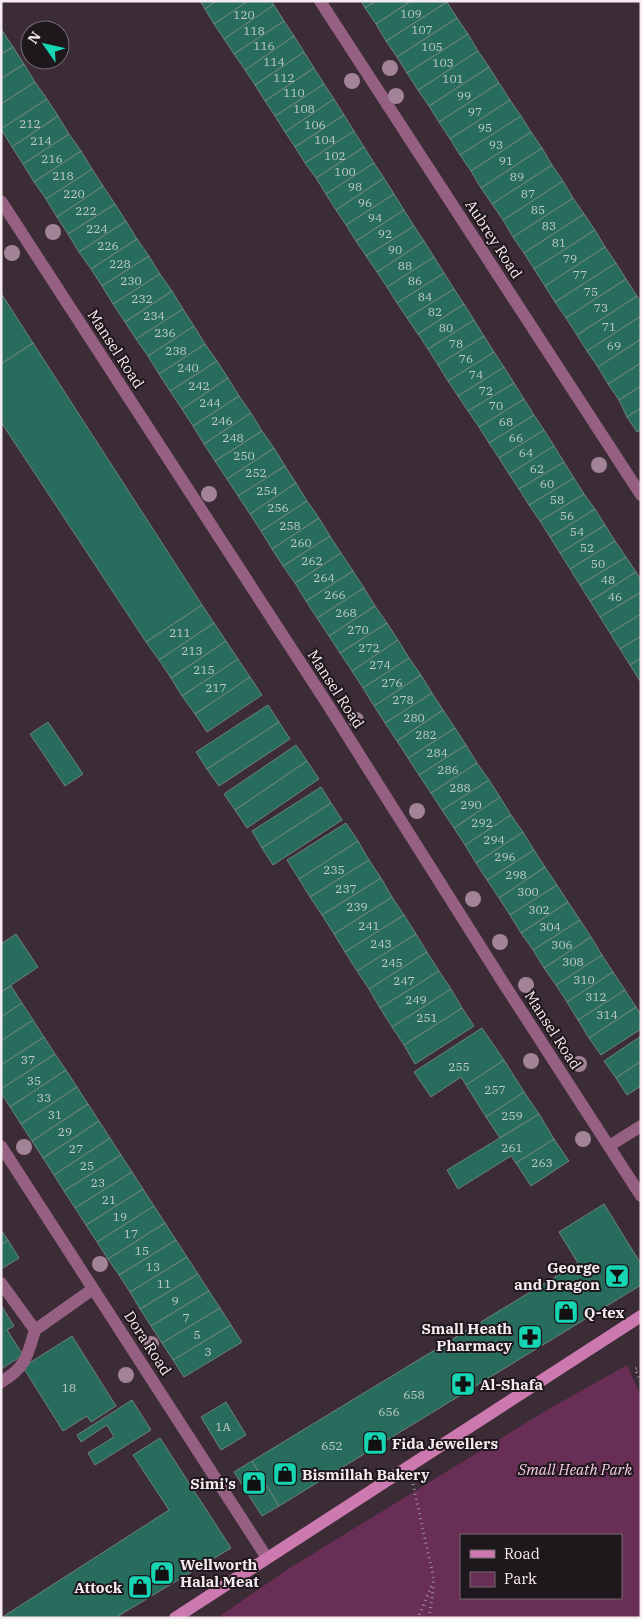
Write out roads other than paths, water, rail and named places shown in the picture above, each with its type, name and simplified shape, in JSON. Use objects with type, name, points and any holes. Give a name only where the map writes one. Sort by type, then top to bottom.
[{"type":"street","name":"Aubrey Road","points":[[320,1],[641,495]]},
{"type":"street","name":"Mansel Road","points":[[1,201],[323,697],[641,1196]]},
{"type":"street","points":[[609,1146],[641,1126]]},
{"type":"street","name":"Dora Road","points":[[1,1146],[267,1558]]},
{"type":"street","points":[[1,1283],[35,1330]]},
{"type":"street","points":[[1,1382],[15,1373],[27,1357],[35,1330],[94,1289]]},
{"type":"street","points":[[175,1618],[641,1317]]},
{"type":"place","name":"George and Dragon","points":[[617,1276]]},
{"type":"place","name":"Q-tex","points":[[566,1312]]},
{"type":"place","name":"Small Heath Pharmacy","points":[[530,1337]]},
{"type":"place","name":"Al-Shafa","points":[[463,1384]]},
{"type":"place","name":"Fida Jewellers","points":[[375,1443]]},
{"type":"place","name":"Bismillah Bakery","points":[[285,1474]]},
{"type":"place","name":"Simi's","points":[[254,1483]]},
{"type":"place","name":"Wellworth Halal Meat","points":[[162,1573]]},
{"type":"place","name":"Attock","points":[[140,1587]]},
{"type":"park label","name":"Small Heath Park","points":[[575,1469]]}]
